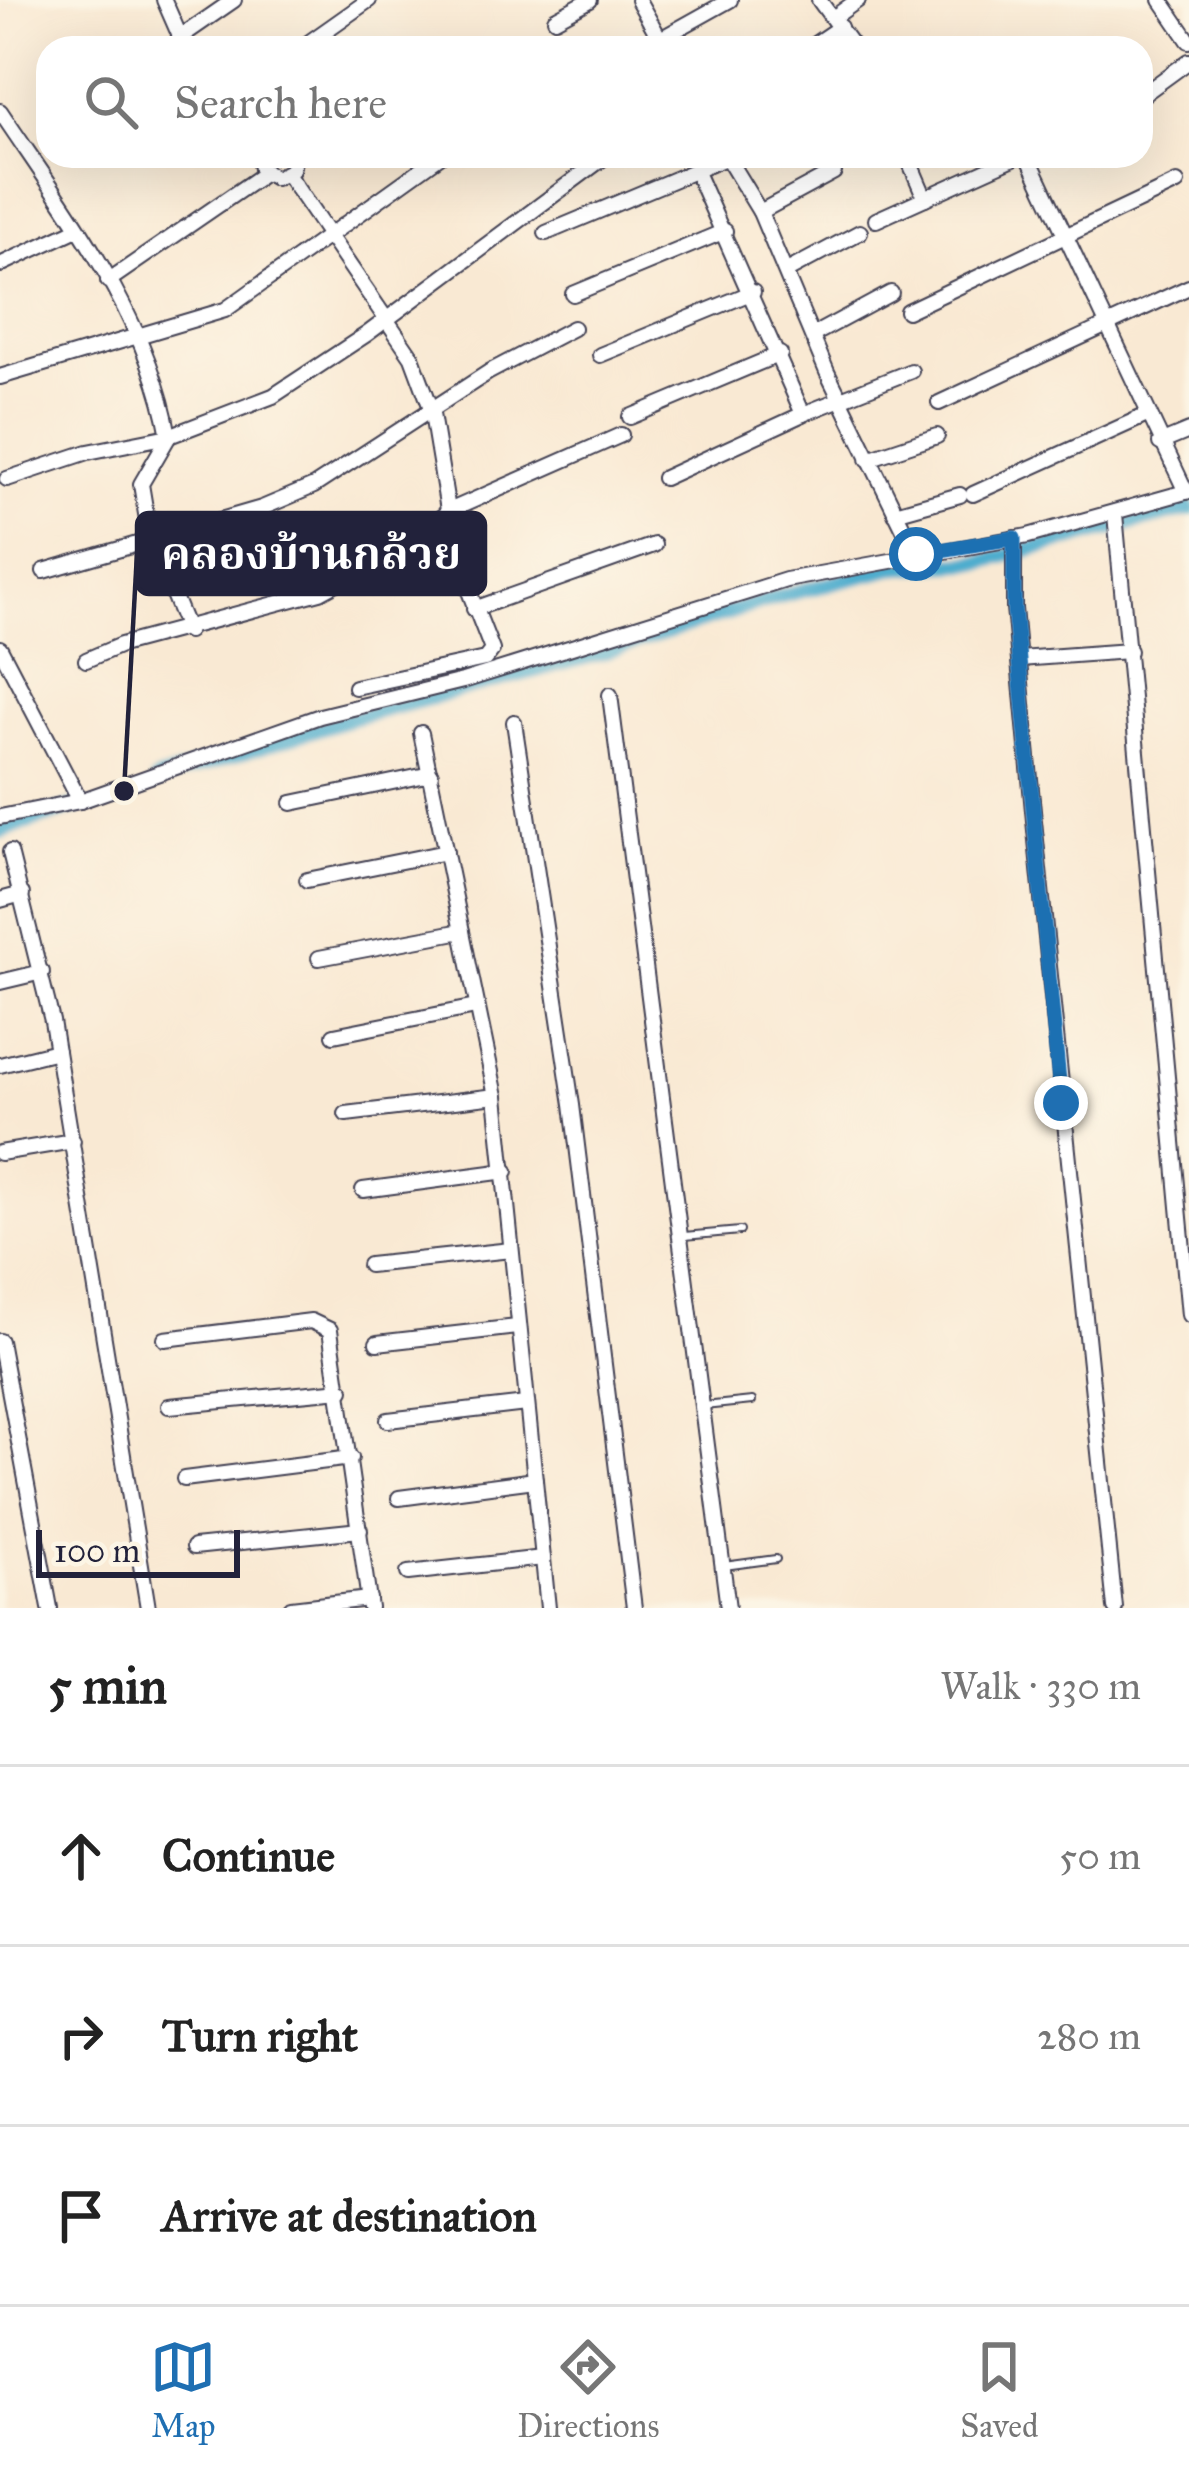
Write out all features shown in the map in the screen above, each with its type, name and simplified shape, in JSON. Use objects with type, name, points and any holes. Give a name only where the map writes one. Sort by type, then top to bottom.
[{"type":"street","points":[[164,0],[179,36]]},
{"type":"street","points":[[190,36],[234,0]]},
{"type":"street","points":[[319,36],[369,0]]},
{"type":"street","points":[[555,19],[590,0]]},
{"type":"street","points":[[638,0],[658,36]]},
{"type":"street","points":[[675,36],[730,0]]},
{"type":"street","points":[[820,0],[846,36]]},
{"type":"street","points":[[821,36],[857,0]]},
{"type":"street","points":[[1161,0],[1189,41]]},
{"type":"street","points":[[1153,89],[1189,61]]},
{"type":"street","points":[[0,111],[5,130],[108,281],[140,339],[159,387],[169,436],[141,484],[150,538],[188,631]]},
{"type":"street","points":[[263,168],[265,173]]},
{"type":"street","points":[[287,174],[290,168]]},
{"type":"street","points":[[0,377],[225,310],[424,168]]},
{"type":"street","points":[[7,479],[88,452],[169,436],[273,396],[590,168]]},
{"type":"street","points":[[546,232],[704,168]]},
{"type":"street","points":[[735,168],[788,271],[839,397],[916,554]]},
{"type":"street","points":[[912,168],[925,198]]},
{"type":"street","points":[[876,220],[991,168]]},
{"type":"street","points":[[0,817],[60,801],[80,801],[320,716],[463,681],[786,580],[1115,518],[1187,492],[1033,168]]},
{"type":"street","points":[[696,172],[803,414]]},
{"type":"street","points":[[760,212],[834,172]]},
{"type":"street","points":[[108,281],[265,173],[287,174]]},
{"type":"street","points":[[287,174],[329,239],[389,316],[412,357],[431,409],[456,558],[492,650],[485,659],[355,687]]},
{"type":"street","points":[[907,311],[1177,183]]},
{"type":"street","points":[[0,265],[75,230]]},
{"type":"street","points":[[573,294],[725,231]]},
{"type":"street","points":[[788,271],[860,232]]},
{"type":"street","points":[[939,403],[1189,287]]},
{"type":"street","points":[[600,355],[752,292]]},
{"type":"street","points":[[813,335],[891,293]]},
{"type":"street","points":[[44,571],[227,519],[314,486],[431,409],[573,328]]},
{"type":"street","points":[[630,417],[780,354]]},
{"type":"street","points":[[664,478],[839,397],[911,371]]},
{"type":"street","points":[[895,513],[967,495],[1147,416]]},
{"type":"street","points":[[1160,443],[1189,431]]},
{"type":"street","points":[[86,660],[121,645],[188,631],[320,592],[403,547],[448,511],[621,435]]},
{"type":"street","points":[[868,459],[937,436]]},
{"type":"street","points":[[1115,518],[1189,1315]]},
{"type":"street","points":[[1012,540],[1018,659],[1115,1608]]},
{"type":"street","points":[[474,609],[654,544]]},
{"type":"street","points":[[0,648],[80,801]]},
{"type":"street","points":[[1018,659],[1129,651]]},
{"type":"street","points":[[610,695],[728,1608]]},
{"type":"street","points":[[514,722],[575,1127],[634,1608]]},
{"type":"street","points":[[421,733],[496,1096],[548,1608]]},
{"type":"street","points":[[292,803],[430,774]]},
{"type":"street","points":[[308,880],[446,851]]},
{"type":"street","points":[[10,852],[57,1051],[148,1608]]},
{"type":"street","points":[[0,899],[22,894]]},
{"type":"street","points":[[320,958],[462,931]]},
{"type":"street","points":[[0,982],[42,972]]},
{"type":"street","points":[[334,1036],[476,1007]]},
{"type":"street","points":[[0,1065],[57,1051]]},
{"type":"street","points":[[346,1114],[496,1096]]},
{"type":"street","points":[[0,1154],[73,1142]]},
{"type":"street","points":[[363,1190],[506,1171]]},
{"type":"street","points":[[369,1265],[511,1250]]},
{"type":"street","points":[[165,1339],[320,1322],[332,1334],[369,1604],[291,1608]]},
{"type":"street","points":[[377,1343],[518,1327]]},
{"type":"street","points":[[0,1341],[50,1608]]},
{"type":"street","points":[[169,1406],[342,1390]]},
{"type":"street","points":[[388,1420],[526,1404]]},
{"type":"street","points":[[184,1479],[351,1458]]},
{"type":"street","points":[[399,1498],[535,1480]]},
{"type":"street","points":[[194,1547],[360,1530]]},
{"type":"street","points":[[407,1573],[543,1558]]},
{"type":"lane","points":[[683,1237],[740,1231]]},
{"type":"lane","points":[[704,1406],[752,1401]]},
{"type":"lane","points":[[724,1566],[776,1559]]},
{"type":"waterway","points":[[157,780],[338,722],[598,654],[784,595],[893,568],[981,562],[1189,509]]},
{"type":"waterway","points":[[0,831],[77,806]]},
{"type":"place","name":"คลองบ้านกล้วย","points":[[124,791]]},
{"type":"route","points":[[916,554],[1014,538],[1010,543],[1014,608],[1061,1103]]}]
